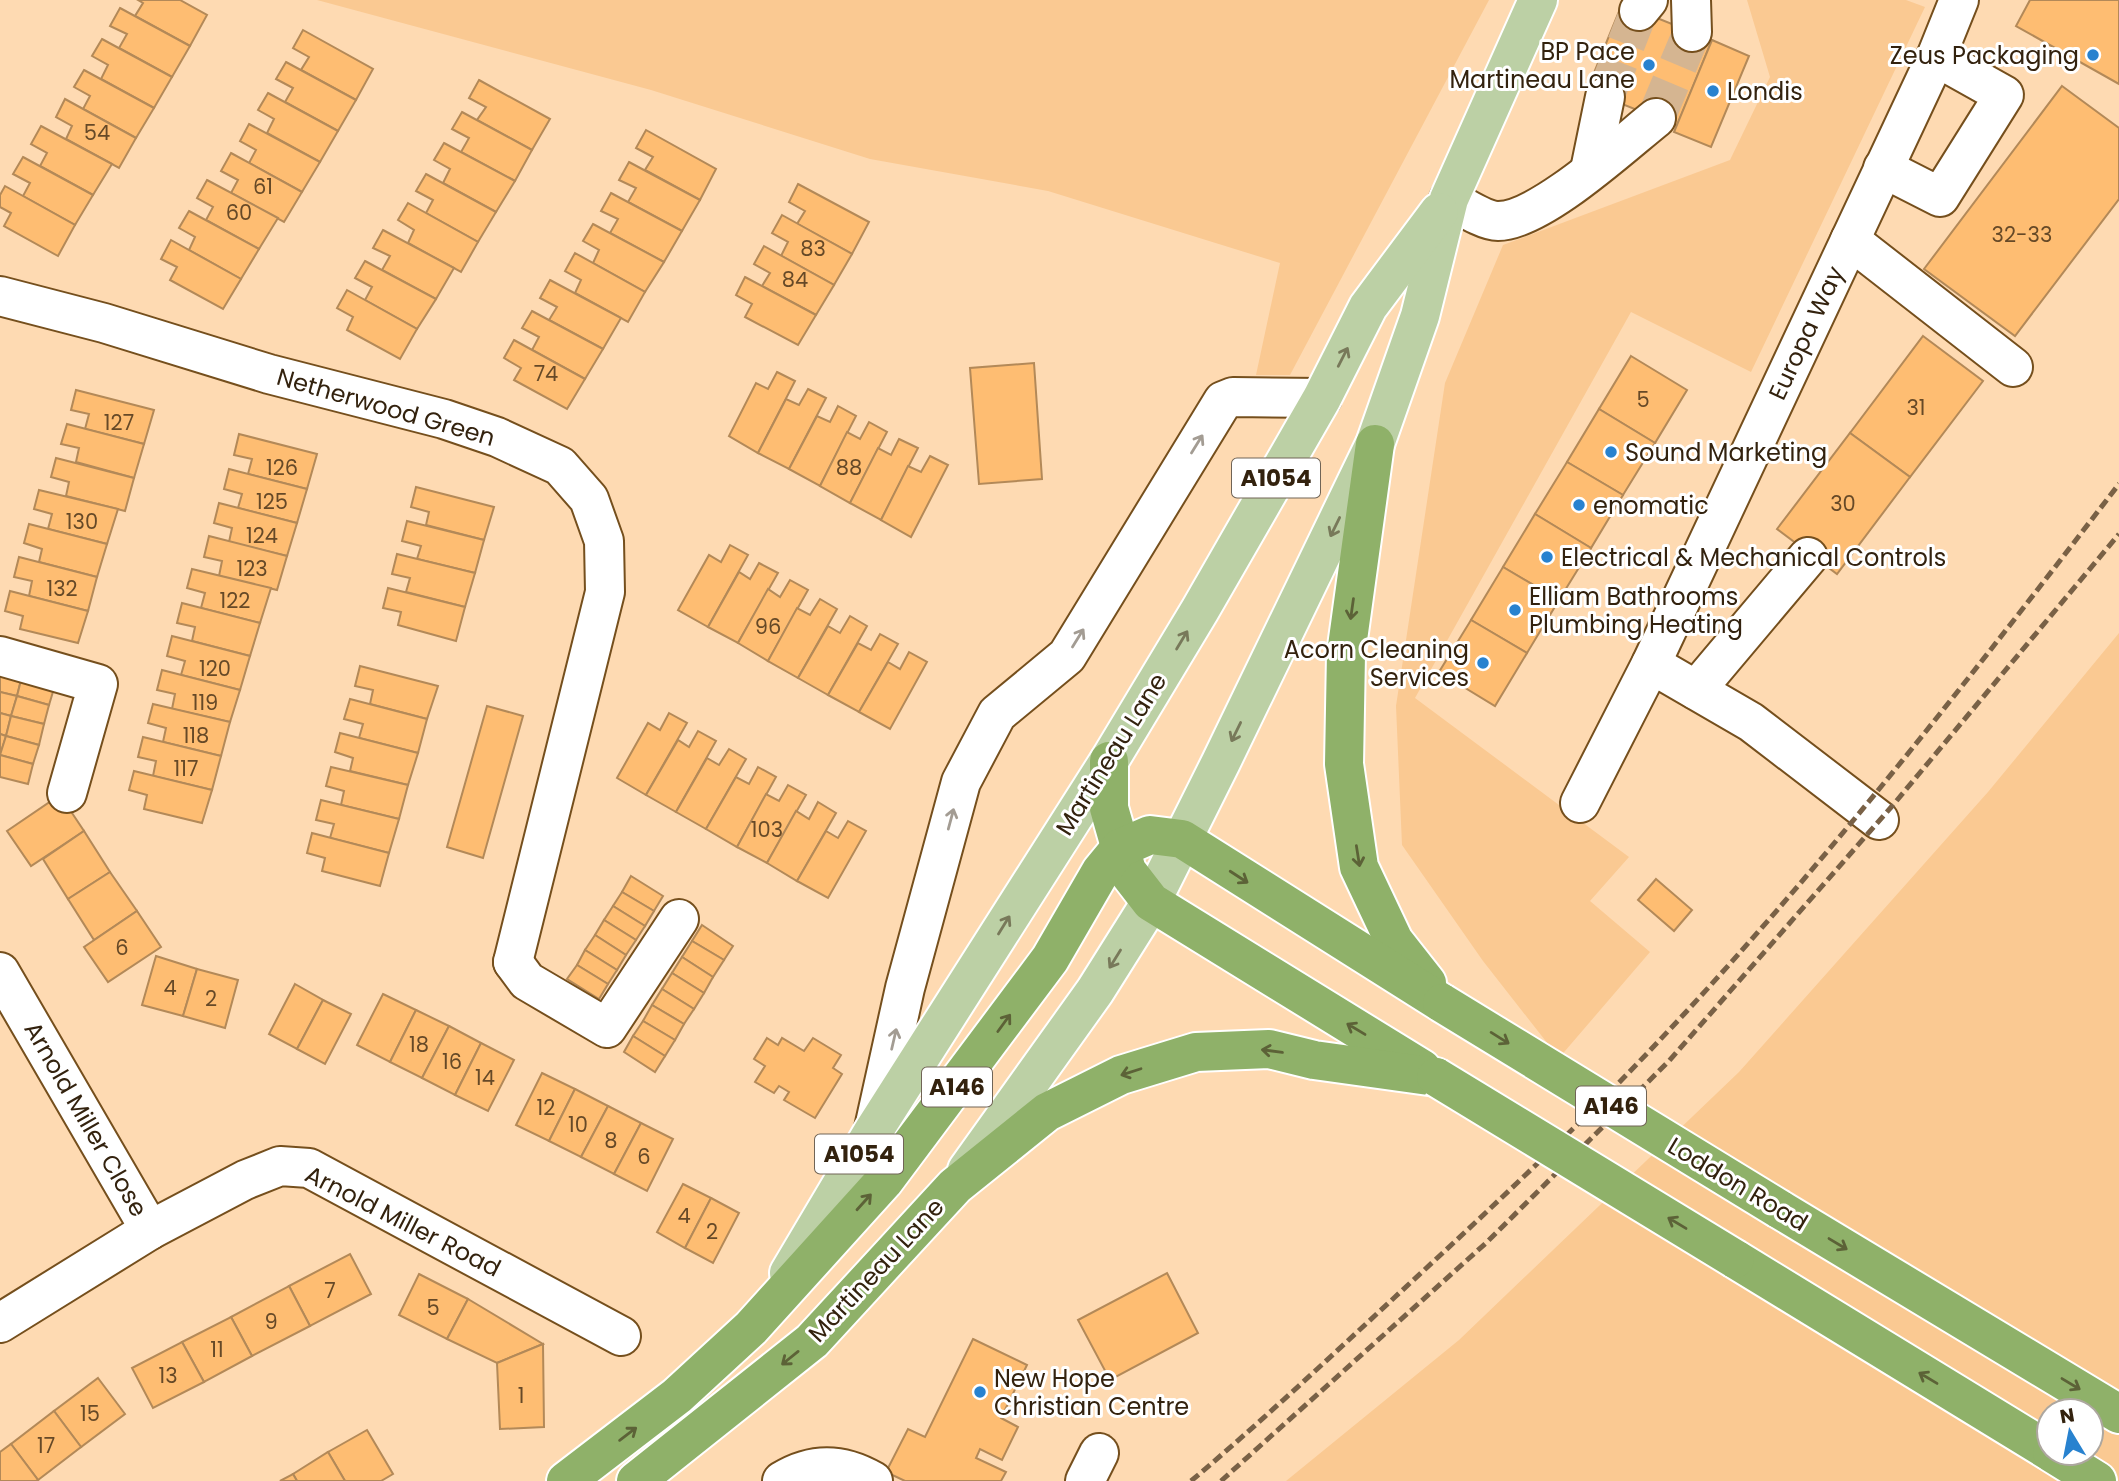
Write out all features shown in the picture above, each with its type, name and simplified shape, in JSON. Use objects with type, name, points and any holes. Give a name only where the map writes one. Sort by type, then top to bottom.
[{"type":"highway","name":"A146","points":[[1375,444],[1346,654],[1344,764],[1359,867],[1394,941],[1442,1003]]},
{"type":"highway","name":"A146","points":[[1109,761],[1109,808],[1120,848],[1127,871],[1151,902],[2035,1443]]},
{"type":"highway","name":"A146","points":[[1120,848],[1150,835],[1182,839]]},
{"type":"highway","name":"Loddon Road","points":[[1182,839],[1442,1003],[2119,1414]]},
{"type":"highway","name":"Martineau Lane","points":[[570,1478],[677,1396],[769,1307],[884,1181],[956,1089],[1050,959],[1101,872],[1120,848]]},
{"type":"highway","name":"A146","points":[[956,1186],[1047,1112],[1121,1075],[1196,1052],[1269,1049],[1314,1060],[1436,1077]]},
{"type":"highway","name":"Martineau Lane","points":[[636,1481],[812,1341],[956,1186]]},
{"type":"highway","name":"A146","points":[[2075,1467],[2098,1481]]},
{"type":"main road","name":"Martineau Lane","points":[[956,1186],[1095,991],[1151,902],[1182,839],[1375,444],[1420,316],[1449,199],[1538,0]]},
{"type":"main road","name":"Martineau Lane","points":[[769,1307],[874,1130],[1109,761],[1322,398],[1368,307],[1449,199]]},
{"type":"street","name":"Europa Way","points":[[1580,803],[1651,664],[1936,57],[1959,0]]},
{"type":"street","points":[[1883,168],[1940,197],[2004,95],[1936,57]]},
{"type":"street","points":[[1449,199],[1496,222],[1514,218],[1549,202],[1590,170],[1631,108]]},
{"type":"street","points":[[1850,240],[2013,367]]},
{"type":"street","name":"Netherwood Green","points":[[0,296],[104,323],[269,374],[444,419],[497,437],[560,466],[589,499],[604,541],[605,592],[504,959],[527,981],[607,1028],[679,919]]},
{"type":"street","points":[[874,1130],[905,988],[961,782],[997,715],[1067,656],[1223,401],[1233,397],[1322,398]]},
{"type":"street","points":[[1696,690],[1808,557]]},
{"type":"street","points":[[0,656],[98,684],[67,793]]},
{"type":"street","points":[[1651,664],[1751,722],[1879,821]]},
{"type":"street","name":"Arnold Miller Close","points":[[0,972],[150,1230]]},
{"type":"street","name":"Arnold Miller Road","points":[[0,1322],[150,1230],[245,1180],[280,1166],[309,1168],[621,1336]]},
{"type":"street","points":[[782,1481],[814,1467],[834,1465],[873,1481]]},
{"type":"shaded area","points":[[317,0],[1489,0],[1290,375],[1256,375],[1280,263],[1048,191],[870,159],[651,90]]},
{"type":"shaded area","points":[[1747,0],[1906,0],[1925,7],[1751,372],[1631,312],[1415,698],[1629,857],[1590,901],[1650,952],[1559,1058],[1483,961],[1402,845],[1396,706],[1445,383],[1503,245],[1730,160],[1770,77]]},
{"type":"shaded area","points":[[2119,633],[2119,1481],[1286,1481],[1459,1340],[1739,1072],[1988,792]]},
{"type":"building","points":[[138,0],[180,0],[207,15],[190,46],[135,16],[143,3]]},
{"type":"building","name":"Zeus Packaging","points":[[2030,0],[2119,0],[2119,84],[2016,26]]},
{"type":"building","name":"BP Pace Martineau Lane","points":[[1622,4],[1712,40],[1677,126],[1587,90]]},
{"type":"building","points":[[120,8],[190,46],[172,77],[119,48],[127,34],[110,26]]},
{"type":"building","points":[[303,30],[373,69],[356,100],[301,70],[309,57],[293,48]]},
{"type":"building","points":[[102,39],[172,77],[154,108],[101,79],[108,65],[92,56]]},
{"type":"building","name":"Londis","points":[[1712,40],[1749,56],[1711,147],[1674,132]]},
{"type":"building","points":[[286,62],[356,100],[338,131],[285,102],[293,88],[276,79]]},
{"type":"building","points":[[84,70],[154,108],[136,138],[83,109],[90,96],[74,87]]},
{"type":"building","points":[[479,80],[550,119],[532,150],[477,120],[486,107],[469,98]]},
{"type":"building","points":[[2062,86],[2119,128],[2119,199],[2015,336],[1924,269]]},
{"type":"building","points":[[268,93],[338,131],[320,162],[267,133],[274,119],[258,110]]},
{"type":"building","points":[[65,99],[136,138],[119,168],[66,139],[72,126],[56,117]]},
{"type":"building","points":[[462,112],[532,150],[515,181],[461,152],[469,138],[452,129]]},
{"type":"building","points":[[249,124],[320,162],[302,192],[249,163],[256,150],[240,141]]},
{"type":"building","points":[[41,126],[112,164],[93,195],[40,166],[47,153],[31,144]]},
{"type":"building","points":[[646,130],[716,169],[700,200],[645,170],[653,157],[636,148]]},
{"type":"building","points":[[444,143],[515,181],[496,212],[443,183],[450,169],[434,160]]},
{"type":"building","points":[[231,153],[302,192],[284,222],[231,193],[238,180],[221,171]]},
{"type":"building","points":[[23,157],[93,195],[75,225],[23,196],[30,183],[13,174]]},
{"type":"building","points":[[629,162],[700,200],[682,231],[628,202],[636,188],[619,180]]},
{"type":"building","points":[[426,174],[496,212],[478,242],[426,213],[433,200],[416,191]]},
{"type":"building","points":[[207,180],[278,218],[259,249],[206,220],[213,207],[197,198]]},
{"type":"building","points":[[798,184],[869,222],[852,254],[797,224],[805,211],[789,202]]},
{"type":"building","points":[[5,186],[75,225],[58,256],[4,226],[11,213],[0,207],[0,195]]},
{"type":"building","points":[[611,193],[682,231],[664,262],[610,233],[618,219],[601,211]]},
{"type":"building","points":[[408,203],[478,242],[461,272],[408,243],[414,230],[398,220]]},
{"type":"building","points":[[189,211],[259,249],[241,279],[189,250],[195,237],[179,228]]},
{"type":"building","points":[[782,215],[852,254],[834,285],[781,256],[788,242],[772,233]]},
{"type":"building","points":[[593,224],[664,262],[645,292],[593,263],[599,250],[583,241]]},
{"type":"building","points":[[383,230],[454,268],[436,299],[382,270],[390,256],[373,248]]},
{"type":"building","points":[[171,240],[241,279],[223,309],[170,280],[177,267],[161,259]]},
{"type":"building","points":[[764,246],[834,285],[816,315],[762,286],[770,273],[754,264]]},
{"type":"building","points":[[575,253],[645,292],[628,322],[575,293],[581,280],[565,271]]},
{"type":"building","points":[[365,261],[436,299],[417,329],[365,300],[372,287],[355,278]]},
{"type":"building","points":[[745,277],[816,315],[798,345],[745,317],[752,304],[736,295]]},
{"type":"building","points":[[550,280],[621,318],[603,349],[549,320],[557,307],[540,298]]},
{"type":"building","points":[[347,290],[417,329],[400,359],[347,330],[353,317],[337,308]]},
{"type":"building","points":[[532,311],[603,349],[585,379],[532,350],[539,337],[522,328]]},
{"type":"building","points":[[1923,336],[1983,381],[1910,477],[1850,433]]},
{"type":"building","points":[[514,340],[585,379],[567,409],[514,380],[521,368],[504,358]]},
{"type":"building","points":[[1631,356],[1687,390],[1655,443],[1599,409]]},
{"type":"building","points":[[1034,363],[1042,479],[979,484],[970,368]]},
{"type":"building","points":[[777,372],[795,381],[758,453],[729,436],[756,383],[768,389]]},
{"type":"building","points":[[808,389],[826,398],[789,469],[758,453],[786,399],[799,405]]},
{"type":"building","points":[[76,390],[154,410],[144,444],[85,429],[89,414],[71,410]]},
{"type":"building","points":[[838,406],[856,416],[820,486],[789,469],[817,416],[830,422]]},
{"type":"building","name":"Sound Marketing","points":[[1599,409],[1655,443],[1623,495],[1567,462]]},
{"type":"building","points":[[869,422],[887,432],[850,503],[820,486],[847,432],[860,439]]},
{"type":"building","points":[[67,424],[144,444],[134,478],[76,462],[79,448],[61,444]]},
{"type":"building","points":[[1850,433],[1910,477],[1837,574],[1777,529]]},
{"type":"building","points":[[239,434],[317,454],[307,489],[248,474],[252,459],[234,455]]},
{"type":"building","points":[[899,439],[918,448],[881,520],[850,503],[878,448],[891,455]]},
{"type":"building","points":[[930,456],[948,465],[911,537],[881,520],[908,466],[921,472]]},
{"type":"building","points":[[56,458],[134,478],[125,511],[66,496],[69,482],[51,477]]},
{"type":"building","name":"enomatic","points":[[1567,462],[1623,495],[1591,548],[1535,514]]},
{"type":"building","points":[[229,469],[307,489],[297,523],[238,508],[242,494],[224,489]]},
{"type":"building","points":[[416,487],[494,507],[484,540],[426,525],[429,512],[411,507]]},
{"type":"building","points":[[39,490],[118,509],[107,544],[48,529],[52,514],[34,509]]},
{"type":"building","points":[[219,503],[297,523],[287,556],[229,542],[232,528],[214,523]]},
{"type":"building","name":"Electrical & Mechanical Controls","points":[[1535,514],[1591,548],[1559,600],[1503,567]]},
{"type":"building","points":[[407,521],[484,540],[475,573],[417,559],[421,546],[402,541]]},
{"type":"building","points":[[29,524],[107,544],[97,577],[39,562],[42,549],[24,543]]},
{"type":"building","points":[[209,536],[287,556],[277,590],[219,576],[222,561],[204,557]]},
{"type":"building","points":[[730,545],[748,555],[708,627],[678,610],[709,555],[721,562]]},
{"type":"building","points":[[397,554],[475,573],[465,607],[406,592],[410,578],[392,574]]},
{"type":"building","points":[[19,557],[97,577],[88,611],[29,596],[32,581],[14,577]]},
{"type":"building","points":[[759,563],[778,573],[738,643],[708,627],[739,572],[750,579]]},
{"type":"building","name":"Elliam Bathrooms Plumbing Heating","points":[[1503,567],[1559,600],[1527,653],[1471,620]]},
{"type":"building","points":[[192,569],[271,588],[260,623],[201,608],[205,593],[187,588]]},
{"type":"building","points":[[790,580],[808,590],[768,661],[738,643],[768,589],[780,597]]},
{"type":"building","points":[[388,588],[465,607],[456,641],[398,625],[401,612],[383,608]]},
{"type":"building","points":[[10,591],[88,611],[78,643],[20,629],[23,616],[5,611]]},
{"type":"building","points":[[820,599],[837,609],[798,678],[768,661],[797,608],[810,615]]},
{"type":"building","points":[[182,603],[260,623],[250,656],[192,641],[195,627],[177,623]]},
{"type":"building","points":[[850,616],[867,626],[828,695],[798,678],[828,626],[840,633]]},
{"type":"building","name":"Acorn Cleaning Services","points":[[1471,620],[1527,653],[1495,706],[1439,672]]},
{"type":"building","points":[[880,634],[898,644],[859,712],[828,695],[858,643],[871,650]]},
{"type":"building","points":[[172,636],[250,656],[240,690],[181,675],[185,661],[167,656]]},
{"type":"building","points":[[909,652],[927,662],[890,729],[859,712],[888,662],[900,669]]},
{"type":"building","points":[[360,666],[438,686],[427,719],[370,704],[373,690],[355,686]]},
{"type":"building","points":[[0,670],[22,676],[17,696],[0,692]]},
{"type":"building","points":[[162,670],[240,690],[230,722],[172,709],[175,694],[157,690]]},
{"type":"building","points":[[22,676],[55,685],[49,705],[17,696]]},
{"type":"building","points":[[0,692],[17,696],[11,716],[0,713]]},
{"type":"building","points":[[17,696],[49,705],[44,724],[11,716]]},
{"type":"building","points":[[350,699],[427,719],[418,753],[359,738],[363,724],[344,719]]},
{"type":"building","points":[[153,704],[230,722],[221,756],[163,742],[166,728],[148,723]]},
{"type":"building","points":[[487,706],[523,716],[483,858],[447,847]]},
{"type":"building","points":[[0,713],[11,716],[6,736],[0,734]]},
{"type":"building","points":[[669,713],[687,723],[646,795],[617,778],[648,723],[660,730]]},
{"type":"building","points":[[11,716],[44,724],[39,745],[6,736]]},
{"type":"building","points":[[698,731],[716,741],[676,812],[646,795],[678,740],[689,747]]},
{"type":"building","points":[[340,733],[418,753],[408,785],[350,771],[353,758],[335,752]]},
{"type":"building","points":[[0,734],[6,736],[0,755]]},
{"type":"building","points":[[6,736],[39,745],[33,764],[0,755]]},
{"type":"building","points":[[143,737],[221,756],[212,790],[153,776],[156,761],[138,757]]},
{"type":"building","points":[[729,749],[746,759],[706,829],[676,812],[707,758],[719,765]]},
{"type":"building","points":[[0,755],[33,764],[28,784],[0,777]]},
{"type":"building","points":[[331,767],[408,785],[399,819],[341,805],[344,791],[326,786]]},
{"type":"building","points":[[758,767],[776,777],[737,847],[706,829],[736,777],[749,784]]},
{"type":"building","points":[[134,771],[212,790],[202,823],[144,809],[147,795],[129,790]]},
{"type":"building","points":[[788,785],[806,795],[767,863],[737,847],[766,794],[779,801]]},
{"type":"building","points":[[60,795],[84,831],[31,866],[7,831]]},
{"type":"building","points":[[321,800],[399,819],[389,853],[330,838],[334,824],[316,820]]},
{"type":"building","points":[[818,802],[836,813],[797,881],[767,863],[796,811],[809,819]]},
{"type":"building","points":[[848,821],[866,831],[828,898],[797,881],[826,831],[838,838]]},
{"type":"building","points":[[84,831],[110,872],[68,899],[43,859]]},
{"type":"building","points":[[312,833],[389,853],[380,886],[322,871],[325,858],[307,853]]},
{"type":"building","points":[[110,872],[137,911],[94,940],[68,899]]},
{"type":"building","points":[[631,876],[663,896],[654,911],[622,892]]},
{"type":"building","points":[[1656,879],[1692,910],[1674,931],[1638,900]]},
{"type":"building","points":[[622,892],[654,911],[645,926],[613,906]]},
{"type":"building","points":[[613,906],[645,926],[636,940],[604,920]]},
{"type":"building","points":[[137,911],[161,947],[108,982],[84,947]]},
{"type":"building","points":[[604,920],[636,940],[626,955],[595,935]]},
{"type":"building","points":[[702,925],[733,946],[724,960],[692,941]]},
{"type":"building","points":[[595,935],[626,955],[617,970],[585,950]]},
{"type":"building","points":[[692,941],[724,960],[713,977],[682,957]]},
{"type":"building","points":[[585,950],[617,970],[608,984],[577,965]]},
{"type":"building","points":[[156,956],[197,969],[183,1016],[142,1005]]},
{"type":"building","points":[[682,957],[713,977],[704,993],[672,973]]},
{"type":"building","points":[[577,965],[608,984],[599,999],[567,979]]},
{"type":"building","points":[[197,969],[238,980],[225,1028],[183,1016]]},
{"type":"building","points":[[672,973],[704,993],[694,1009],[662,989]]},
{"type":"building","points":[[295,984],[323,1000],[297,1049],[269,1034]]},
{"type":"building","points":[[662,989],[694,1009],[684,1024],[652,1005]]},
{"type":"building","points":[[383,994],[416,1010],[390,1062],[357,1045]]},
{"type":"building","points":[[323,1000],[351,1014],[325,1064],[297,1049]]},
{"type":"building","points":[[652,1005],[684,1024],[675,1040],[643,1021]]},
{"type":"building","points":[[416,1010],[449,1026],[422,1078],[390,1062]]},
{"type":"building","points":[[643,1021],[675,1040],[665,1056],[633,1036]]},
{"type":"building","points":[[449,1026],[481,1043],[455,1095],[422,1078]]},
{"type":"building","points":[[633,1036],[665,1056],[655,1072],[624,1052]]},
{"type":"building","points":[[767,1038],[778,1045],[782,1038],[804,1051],[813,1038],[841,1055],[833,1068],[842,1074],[815,1118],[784,1100],[789,1092],[779,1086],[774,1093],[755,1082],[765,1066],[754,1059]]},
{"type":"building","points":[[481,1043],[514,1060],[488,1111],[455,1095]]},
{"type":"building","points":[[542,1073],[575,1089],[549,1141],[516,1125]]},
{"type":"building","points":[[575,1089],[608,1106],[581,1157],[549,1141]]},
{"type":"building","points":[[608,1106],[641,1123],[614,1174],[581,1157]]},
{"type":"building","points":[[641,1123],[673,1139],[647,1191],[614,1174]]},
{"type":"building","points":[[683,1184],[711,1198],[685,1248],[657,1232]]},
{"type":"building","points":[[711,1198],[739,1213],[713,1263],[685,1248]]},
{"type":"building","points":[[350,1254],[371,1294],[310,1326],[289,1286]]},
{"type":"building","points":[[1167,1273],[1198,1333],[1110,1380],[1078,1320]]},
{"type":"building","points":[[419,1274],[468,1299],[447,1339],[399,1315]]},
{"type":"building","points":[[289,1286],[310,1326],[252,1356],[231,1317]]},
{"type":"building","points":[[468,1299],[543,1344],[497,1363],[447,1339]]},
{"type":"building","points":[[231,1317],[252,1356],[204,1382],[182,1342]]},
{"type":"building","name":"New Hope Christian Centre","points":[[973,1339],[1027,1365],[1001,1418],[1018,1427],[1002,1460],[980,1449],[976,1458],[1006,1472],[1001,1481],[905,1481],[886,1472],[908,1429],[925,1437]]},
{"type":"building","points":[[182,1342],[204,1382],[153,1408],[132,1368]]},
{"type":"building","points":[[543,1344],[544,1427],[500,1429],[497,1363]]},
{"type":"building","points":[[98,1378],[125,1414],[81,1447],[54,1411]]},
{"type":"building","points":[[54,1411],[81,1447],[38,1480],[11,1444]]},
{"type":"building","points":[[367,1430],[393,1474],[381,1481],[345,1481],[328,1452]]},
{"type":"building","points":[[11,1444],[38,1480],[0,1481],[0,1452]]},
{"type":"building","points":[[328,1452],[345,1481],[297,1481],[293,1474]]},
{"type":"building","points":[[293,1474],[297,1481],[280,1481]]},
{"type":"tunnel","points":[[1605,97],[1639,11]]},
{"type":"tunnel","points":[[1656,118],[1692,32]]},
{"type":"railway","points":[[1191,1481],[1294,1390],[1495,1204],[1656,1044],[1777,910],[1895,770],[2119,484]]},
{"type":"railway","points":[[1221,1481],[1486,1243],[1669,1061],[1893,805],[2119,534]]},
{"type":"place","name":"Zeus Packaging","points":[[2093,55]]},
{"type":"place","name":"BP Pace Martineau Lane","points":[[1649,65]]},
{"type":"place","name":"Londis","points":[[1713,91]]},
{"type":"place","name":"Sound Marketing","points":[[1611,452]]},
{"type":"place","name":"enomatic","points":[[1579,505]]},
{"type":"place","name":"Electrical & Mechanical Controls","points":[[1547,557]]},
{"type":"place","name":"Elliam Bathrooms Plumbing Heating","points":[[1515,610]]},
{"type":"place","name":"Acorn Cleaning Services","points":[[1483,663]]},
{"type":"place","name":"New Hope Christian Centre","points":[[980,1392]]}]
